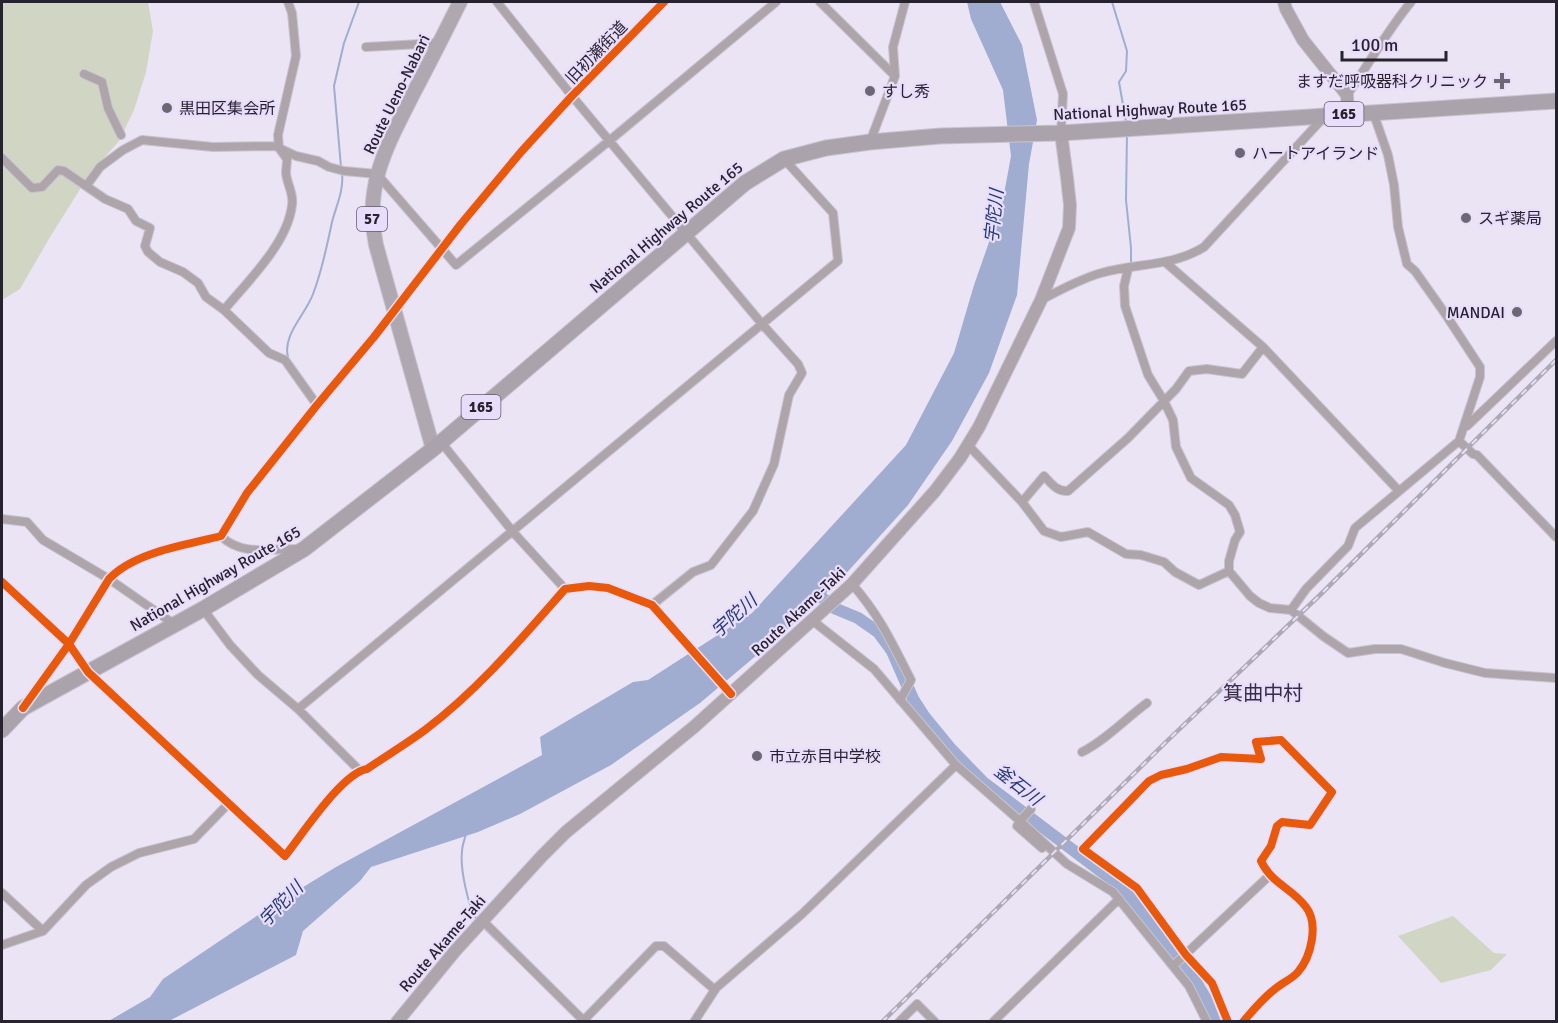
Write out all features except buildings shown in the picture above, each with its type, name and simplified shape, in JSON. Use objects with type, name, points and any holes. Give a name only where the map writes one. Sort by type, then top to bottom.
[{"type":"highway","name":"National Highway Route 165","points":[[2,730],[23,708],[203,609],[304,549],[437,446],[745,183],[784,159],[826,148],[940,136],[1056,133],[1557,101]]},
{"type":"main road","name":"Route Ueno-Nabari","points":[[437,446],[393,310],[373,229],[373,196],[383,154],[460,2]]},
{"type":"main road","points":[[1284,2],[1295,28],[1347,95],[1348,114]]},
{"type":"main road","name":"Route Akame-Taki","points":[[397,1022],[455,951],[566,832],[695,726],[729,692],[813,621],[852,584],[935,491],[968,445],[983,418],[1041,300],[1069,228],[1067,178],[1056,133]]},
{"type":"street","points":[[224,310],[274,248],[292,208],[293,196],[286,172],[287,159],[279,148],[278,135],[296,56],[288,2]]},
{"type":"street","points":[[497,2],[609,141],[798,364],[802,372],[789,395],[774,464],[753,511],[711,565],[693,572],[652,605]]},
{"type":"street","name":"旧初瀬街道","points":[[221,536],[247,493],[521,152],[664,2]]},
{"type":"street","points":[[87,185],[100,167],[123,150],[142,140],[213,147],[275,146],[296,156],[318,161],[341,171],[377,174],[456,266],[776,2]]},
{"type":"street","points":[[820,2],[895,76]]},
{"type":"street","points":[[870,142],[895,76],[893,47],[905,2]]},
{"type":"street","points":[[1034,2],[1063,94],[1056,133]]},
{"type":"street","points":[[1347,95],[1367,68],[1394,22],[1411,2]]},
{"type":"street","points":[[366,47],[439,43]]},
{"type":"street","points":[[84,74],[102,82],[108,108],[121,135]]},
{"type":"street","points":[[1291,610],[1306,589],[1348,546],[1355,528],[1459,441],[1480,377],[1480,368],[1415,271],[1407,264],[1398,227],[1394,185],[1388,155],[1373,112]]},
{"type":"street","points":[[1041,300],[1101,273],[1190,256],[1204,247],[1324,116]]},
{"type":"street","points":[[2,158],[32,188],[42,187],[58,170],[64,171],[105,199],[128,209],[136,221],[150,228],[144,246],[148,252],[160,262],[183,272],[198,283],[206,297],[224,310],[269,353],[285,360],[316,405]]},
{"type":"street","points":[[298,709],[838,261],[833,213],[784,159]]},
{"type":"street","points":[[1165,262],[1263,347],[1399,491]]},
{"type":"street","points":[[1128,269],[1124,286],[1125,306],[1144,366],[1173,420],[1176,447],[1191,478],[1229,506],[1235,514],[1240,532],[1235,540],[1229,561],[1229,571],[1250,596],[1258,603],[1270,608],[1291,610],[1348,653],[1375,649],[1401,649],[1485,673],[1557,678]]},
{"type":"street","points":[[1464,429],[1557,341]]},
{"type":"street","points":[[1022,502],[1044,476],[1057,488],[1068,491],[1128,438],[1176,389],[1189,372],[1207,369],[1242,374],[1263,347]]},
{"type":"street","points":[[1459,441],[1473,454],[1477,454],[1557,537]]},
{"type":"street","points":[[968,445],[1022,502],[1044,531],[1061,537],[1088,532],[1126,554],[1141,555],[1164,562],[1175,572],[1199,585],[1229,571]]},
{"type":"street","points":[[437,446],[565,589]]},
{"type":"street","points":[[2,519],[27,522],[44,540],[109,579],[174,624]]},
{"type":"street","points":[[23,708],[69,645],[109,579],[117,570],[164,550],[221,536],[229,544],[254,551],[278,548],[304,549]]},
{"type":"street","points":[[2,582],[69,645],[88,672],[285,856],[339,787],[359,770],[367,769],[405,744],[454,706],[520,640],[565,589],[589,586],[608,588],[652,605],[729,692]]},
{"type":"street","points":[[852,584],[882,622],[911,680],[902,697]]},
{"type":"street","points":[[203,609],[230,645],[251,667],[298,709],[359,770]]},
{"type":"street","points":[[813,621],[874,669],[902,697],[956,765],[1021,820],[1067,864],[1102,884],[1119,899],[1175,964],[1193,993],[1206,1022]]},
{"type":"street","points":[[1082,752],[1097,744],[1147,703]]},
{"type":"street","points":[[1228,1022],[1212,983],[1186,955],[1137,888],[1083,849],[1149,782],[1161,775],[1221,757],[1261,759],[1256,742],[1281,740],[1332,792],[1310,825],[1282,822],[1277,826],[1271,846],[1261,861],[1269,876],[1308,909],[1312,924],[1312,943],[1298,973],[1265,997],[1243,1022]]},
{"type":"street","points":[[694,1022],[715,990],[802,914],[956,765]]},
{"type":"street","points":[[2,945],[43,931],[86,885],[111,867],[139,853],[194,839],[228,804]]},
{"type":"street","points":[[1030,810],[1017,825],[1042,848]]},
{"type":"street","points":[[1175,964],[1269,876]]},
{"type":"street","points":[[2,893],[43,931]]},
{"type":"street","points":[[993,1022],[1119,899]]},
{"type":"street","points":[[481,924],[584,1021],[656,946],[660,945],[715,990]]},
{"type":"street","points":[[899,1022],[917,1004],[935,1022]]},
{"type":"green space","points":[[2,2],[148,2],[153,31],[146,72],[134,110],[119,141],[89,175],[20,289],[2,300]]},
{"type":"green space","points":[[1453,916],[1494,953],[1507,954],[1491,970],[1441,983],[1398,936]]},
{"type":"water","name":"宇陀川","points":[[967,2],[1000,2],[1022,45],[1037,120],[1029,164],[1017,295],[989,373],[952,441],[908,505],[842,578],[789,628],[700,703],[611,765],[520,814],[478,832],[371,867],[360,881],[303,931],[296,955],[169,1021],[107,1022],[150,997],[163,979],[264,911],[336,867],[542,755],[540,737],[633,682],[648,680],[752,613],[906,445],[954,353],[974,285],[1002,205],[1011,156],[1003,90],[971,19]]},
{"type":"waterway","points":[[341,167],[334,86],[344,43],[359,2]]},
{"type":"waterway","points":[[1112,2],[1127,51],[1126,71],[1119,82],[1126,122]]},
{"type":"waterway","points":[[1127,134],[1126,200],[1131,265]]},
{"type":"waterway","points":[[288,357],[287,349],[291,333],[310,302],[319,276],[341,192],[342,173]]},
{"type":"waterway","name":"釜石川","points":[[810,587],[834,608],[858,618],[878,632],[892,651],[913,699],[924,716],[951,749],[983,782],[1123,888],[1188,969],[1205,997],[1215,1022]]},
{"type":"waterway","points":[[466,833],[462,849],[462,868],[465,887],[477,920]]},
{"type":"waterway","points":[[483,927],[511,954]]},
{"type":"railway","points":[[882,1022],[1167,741],[1321,594],[1556,360]]},
{"type":"cycle path","points":[[23,708],[69,644],[109,579],[132,562],[146,556],[221,536],[247,493],[374,337],[461,224],[521,152],[572,96],[664,2]]},
{"type":"cycle path","points":[[2,582],[69,644],[88,672],[285,856],[323,806],[346,781],[411,740],[444,715],[498,663],[565,589],[589,586],[608,588],[652,605],[731,694]]},
{"type":"cycle path","points":[[1228,1022],[1212,983],[1186,955],[1137,888],[1083,849],[1149,781],[1161,775],[1221,757],[1261,759],[1256,742],[1281,740],[1332,792],[1310,825],[1282,822],[1277,826],[1271,846],[1261,861],[1276,881],[1295,895],[1306,907],[1312,922],[1312,940],[1307,958],[1298,972],[1266,996],[1243,1022]]},
{"type":"place","name":"ますだ呼吸器科クリニック","points":[[1502,81]]},
{"type":"place","name":"すし秀","points":[[870,91]]},
{"type":"place","name":"黒田区集会所","points":[[167,108]]},
{"type":"place","name":"ハートアイランド","points":[[1240,153]]},
{"type":"place","name":"スギ薬局","points":[[1466,218]]},
{"type":"place","name":"MANDAI","points":[[1517,312]]},
{"type":"place","name":"市立赤目中学校","points":[[757,756]]},
{"type":"district","name":"箕曲中村","points":[[1263,693]]}]
